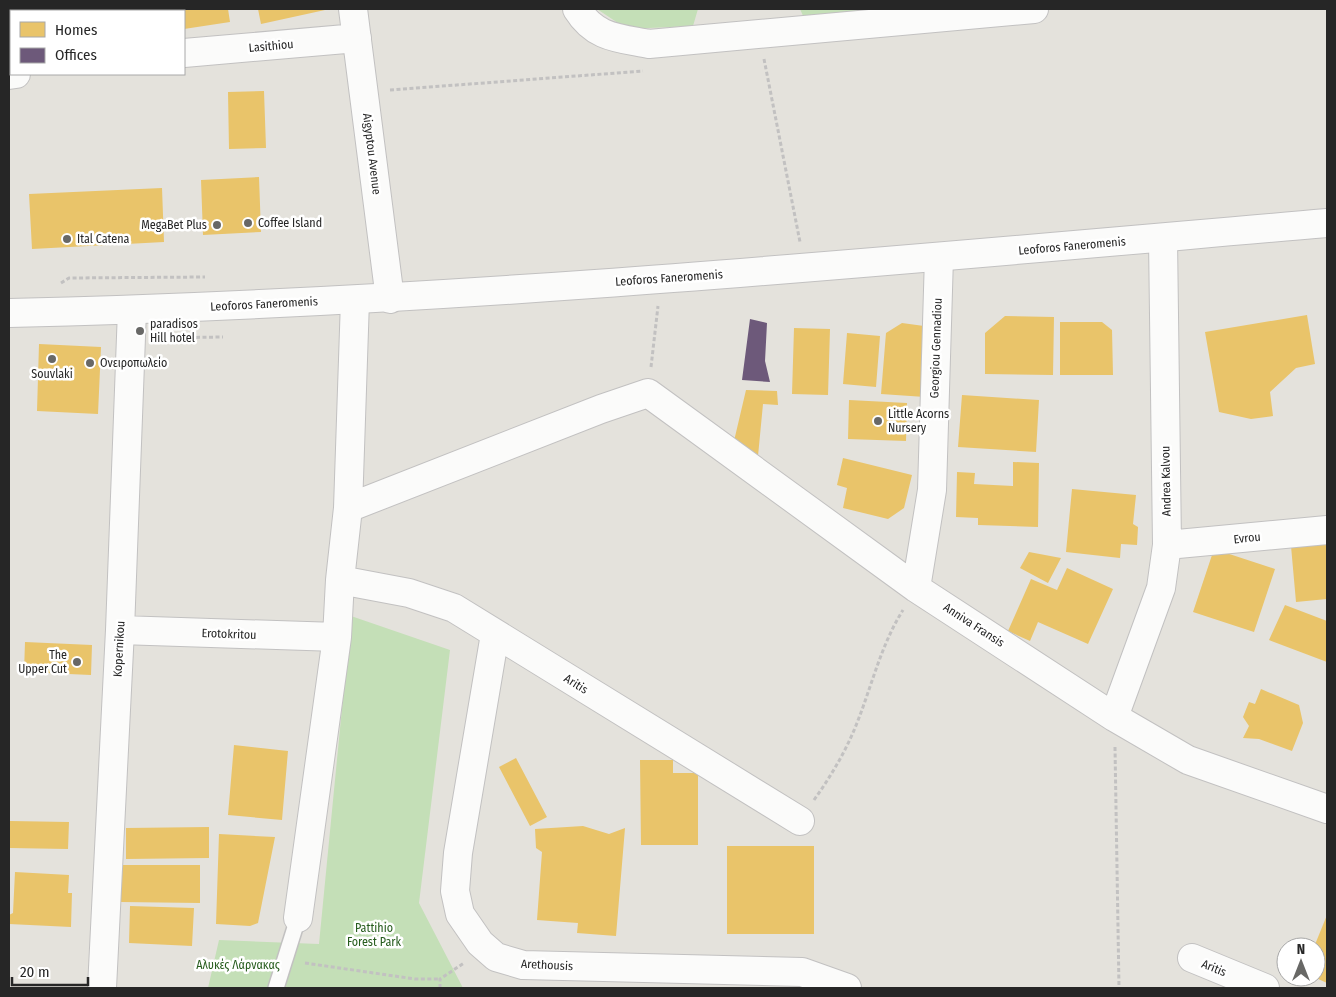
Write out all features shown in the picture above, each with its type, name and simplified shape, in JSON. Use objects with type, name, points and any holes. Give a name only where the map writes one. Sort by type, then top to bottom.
[{"type":"street","name":"Aigyptou Avenue","points":[[353,9],[390,299]]},
{"type":"street","points":[[577,9],[586,24],[608,36],[649,44],[1030,9]]},
{"type":"street","name":"Lasithiou","points":[[185,53],[358,38]]},
{"type":"street","name":"Leoforos Faneromenis","points":[[9,314],[390,299],[939,257],[1327,223]]},
{"type":"street","name":"Andrea Kalvou","points":[[1114,717],[1161,588],[1167,545],[1163,238]]},
{"type":"street","name":"Georgiou Gennadiou","points":[[916,588],[932,490],[939,257]]},
{"type":"street","points":[[298,918],[337,637],[340,580],[348,508],[355,300]]},
{"type":"street","name":"Kopernikou","points":[[102,988],[120,630],[132,310]]},
{"type":"street","points":[[348,508],[583,416],[648,393]]},
{"type":"street","name":"Anniva Fransis","points":[[648,393],[916,588],[1114,717],[1188,760],[1327,809]]},
{"type":"street","name":"Evrou","points":[[1167,545],[1327,530]]},
{"type":"street","name":"Aritis","points":[[340,580],[410,593],[454,608],[800,821]]},
{"type":"street","name":"Erotokritou","points":[[120,630],[337,637]]},
{"type":"street","name":"Arethousis","points":[[495,634],[458,853],[454,891],[460,914],[480,943],[496,957],[523,965],[802,972],[847,988]]},
{"type":"street","name":"Aritis","points":[[1192,958],[1265,988]]},
{"type":"lane","points":[[276,988],[298,918]]},
{"type":"path","points":[[759,34],[805,267]]},
{"type":"path","points":[[755,63],[765,62]]},
{"type":"path","points":[[364,91],[650,71]]},
{"type":"path","points":[[53,288],[69,278],[211,278]]},
{"type":"path","points":[[648,393],[661,278]]},
{"type":"path","points":[[800,821],[831,777],[857,723],[884,645],[916,588]]},
{"type":"path","points":[[1114,717],[1119,988]]},
{"type":"path","points":[[285,960],[415,979],[440,980],[468,960],[480,943]]},
{"type":"path","points":[[440,980],[440,988]]},
{"type":"green space","points":[[597,9],[698,9],[693,26],[627,29]]},
{"type":"green space","points":[[800,9],[906,9],[804,18]]},
{"type":"green space","name":"Pattihio Forest Park","points":[[351,616],[450,650],[419,903],[463,988],[208,988],[219,940],[319,944]]},
{"type":"building: Homes","points":[[228,9],[230,22],[185,29],[185,10],[162,10]]},
{"type":"building: Homes","points":[[258,9],[325,9],[325,10],[261,24]]},
{"type":"building: Homes","points":[[264,91],[266,148],[229,149],[228,92]]},
{"type":"building: Homes","points":[[259,177],[261,232],[203,235],[201,180]]},
{"type":"building: Homes","points":[[162,188],[164,242],[32,249],[29,194]]},
{"type":"building: Homes","points":[[1307,315],[1315,364],[1296,368],[1270,392],[1273,416],[1251,419],[1219,412],[1205,332]]},
{"type":"building: Homes","points":[[1005,316],[1054,317],[1053,375],[985,374],[985,333]]},
{"type":"building: Homes","points":[[1060,322],[1102,322],[1112,330],[1113,375],[1060,375]]},
{"type":"building: Homes","points":[[902,323],[924,326],[925,397],[881,394],[886,333]]},
{"type":"building: Homes","points":[[794,328],[830,329],[828,395],[792,394]]},
{"type":"building: Homes","points":[[847,333],[880,336],[876,387],[843,384]]},
{"type":"building: Homes","points":[[39,344],[101,347],[98,414],[37,411]]},
{"type":"building: Homes","points":[[746,390],[777,391],[778,405],[763,404],[758,456],[734,441]]},
{"type":"building: Homes","points":[[962,395],[1039,400],[1036,452],[958,447]]},
{"type":"building: Homes","name":"Little Acorns Nursery","points":[[849,400],[907,403],[906,441],[848,439]]},
{"type":"building: Homes","points":[[843,458],[912,475],[904,508],[888,519],[843,508],[847,488],[837,485]]},
{"type":"building: Homes","points":[[1013,462],[1039,463],[1038,527],[978,525],[978,518],[956,517],[957,472],[975,473],[974,484],[1013,486]]},
{"type":"building: Homes","points":[[1072,489],[1136,495],[1133,524],[1138,527],[1137,545],[1121,544],[1120,558],[1066,552]]},
{"type":"building: Homes","points":[[1327,543],[1327,599],[1296,602],[1291,546]]},
{"type":"building: Homes","points":[[1214,549],[1275,569],[1254,632],[1193,612]]},
{"type":"building: Homes","points":[[1029,552],[1061,558],[1048,583],[1020,568]]},
{"type":"building: Homes","points":[[1067,568],[1113,589],[1088,644],[1038,622],[1030,641],[1008,631],[1031,579],[1057,590]]},
{"type":"building: Homes","points":[[1285,605],[1327,621],[1327,662],[1269,640]]},
{"type":"building: Homes","points":[[25,642],[92,645],[91,675],[24,672]]},
{"type":"building: Homes","points":[[1261,689],[1299,705],[1303,723],[1292,751],[1259,739],[1243,738],[1249,726],[1243,717],[1249,702],[1255,704]]},
{"type":"building: Homes","points":[[234,745],[288,751],[282,820],[228,815]]},
{"type":"building: Homes","points":[[516,758],[547,817],[530,826],[499,767]]},
{"type":"building: Homes","points":[[640,760],[673,760],[673,773],[698,773],[698,845],[641,845]]},
{"type":"building: Homes","points":[[10,821],[69,822],[68,849],[10,848]]},
{"type":"building: Homes","points":[[583,826],[609,834],[625,828],[616,936],[577,933],[578,923],[537,920],[542,852],[536,848],[535,829]]},
{"type":"building: Homes","points":[[209,827],[209,858],[126,859],[126,828]]},
{"type":"building: Homes","points":[[219,834],[275,837],[258,923],[250,926],[216,924]]},
{"type":"building: Homes","points":[[727,846],[814,846],[814,934],[727,934]]},
{"type":"building: Homes","points":[[121,865],[200,865],[200,903],[121,902]]},
{"type":"building: Homes","points":[[15,872],[69,875],[68,893],[72,893],[71,927],[9,924],[9,915],[13,913]]},
{"type":"building: Homes","points":[[130,906],[194,908],[192,946],[129,943]]},
{"type":"building: Homes","points":[[1327,915],[1327,983],[1326,937],[1318,937]]},
{"type":"building: Offices","points":[[750,319],[767,323],[765,361],[770,382],[742,380]]},
{"type":"place","name":"Coffee Island","points":[[248,223]]},
{"type":"place","name":"MegaBet Plus","points":[[217,225]]},
{"type":"place","name":"Ital Catena","points":[[67,239]]},
{"type":"place","name":"paradisos Hill hotel","points":[[140,331]]},
{"type":"place","name":"Souvlaki","points":[[52,359]]},
{"type":"place","name":"Ονειροπωλείο","points":[[90,363]]},
{"type":"place","name":"Little Acorns Nursery","points":[[878,421]]},
{"type":"place","name":"The Upper Cut","points":[[77,662]]},
{"type":"park label","name":"Αλυκές Λάρνακας","points":[[238,965]]}]
